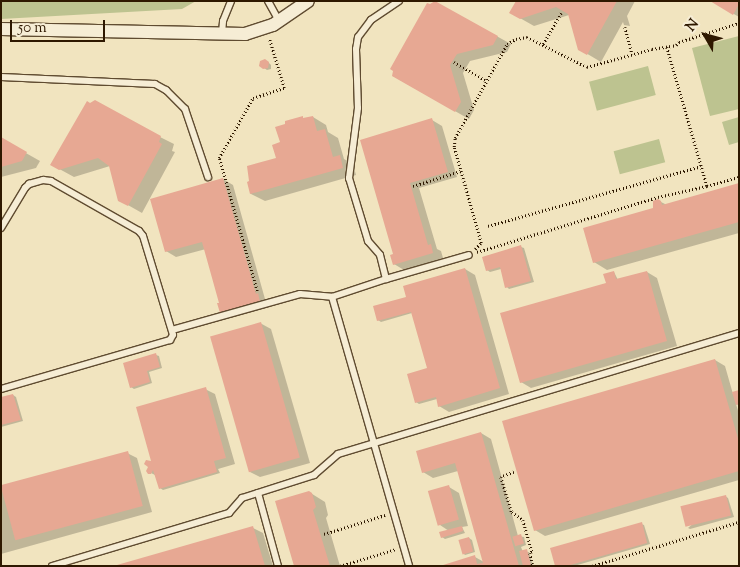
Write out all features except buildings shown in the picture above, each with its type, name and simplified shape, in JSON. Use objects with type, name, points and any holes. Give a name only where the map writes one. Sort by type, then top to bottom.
[{"type":"street","points":[[1,29],[245,34],[265,28],[279,21],[308,1]]},
{"type":"lane","points":[[222,33],[223,21],[231,1]]},
{"type":"lane","points":[[268,1],[279,21]]},
{"type":"lane","points":[[386,279],[380,255],[368,240],[349,178],[358,108],[356,49],[358,37],[371,20],[399,1]]},
{"type":"lane","points":[[1,77],[155,84],[166,90],[185,110],[208,177]]},
{"type":"lane","points":[[1,228],[25,188],[29,184],[43,180],[51,181],[139,231],[143,236],[173,336],[170,340],[1,389]]},
{"type":"lane","points":[[172,330],[300,294],[332,297],[469,255]]},
{"type":"lane","points":[[332,297],[409,566]]},
{"type":"lane","points":[[52,566],[229,513],[242,498],[314,475],[338,454],[739,333]]},
{"type":"lane","points":[[258,493],[278,566]]},
{"type":"path","points":[[543,44],[561,13]]},
{"type":"path","points":[[469,255],[481,243],[454,147],[456,132],[504,48],[511,41],[527,37],[587,67],[632,54],[667,47],[739,23]]},
{"type":"path","points":[[625,27],[632,54]]},
{"type":"path","points":[[257,291],[219,158],[254,98],[284,88],[265,28]]},
{"type":"path","points":[[667,47],[707,186]]},
{"type":"path","points":[[454,62],[486,80]]},
{"type":"path","points":[[488,226],[701,166]]},
{"type":"path","points":[[413,186],[461,171]]},
{"type":"path","points":[[469,255],[658,197],[739,177]]},
{"type":"path","points":[[514,472],[501,477],[512,512],[523,520],[532,552],[530,553],[533,566]]},
{"type":"path","points":[[324,534],[394,512]]},
{"type":"path","points":[[592,566],[739,522]]},
{"type":"path","points":[[340,566],[404,547]]},
{"type":"green space","points":[[1,1],[196,1],[182,9],[1,19]]},
{"type":"green space","points":[[739,36],[739,109],[710,116],[692,48]]},
{"type":"green space","points":[[648,66],[656,95],[597,111],[589,82]]},
{"type":"green space","points":[[739,117],[739,142],[729,145],[722,122]]},
{"type":"green space","points":[[659,139],[665,162],[620,174],[614,151]]}]
